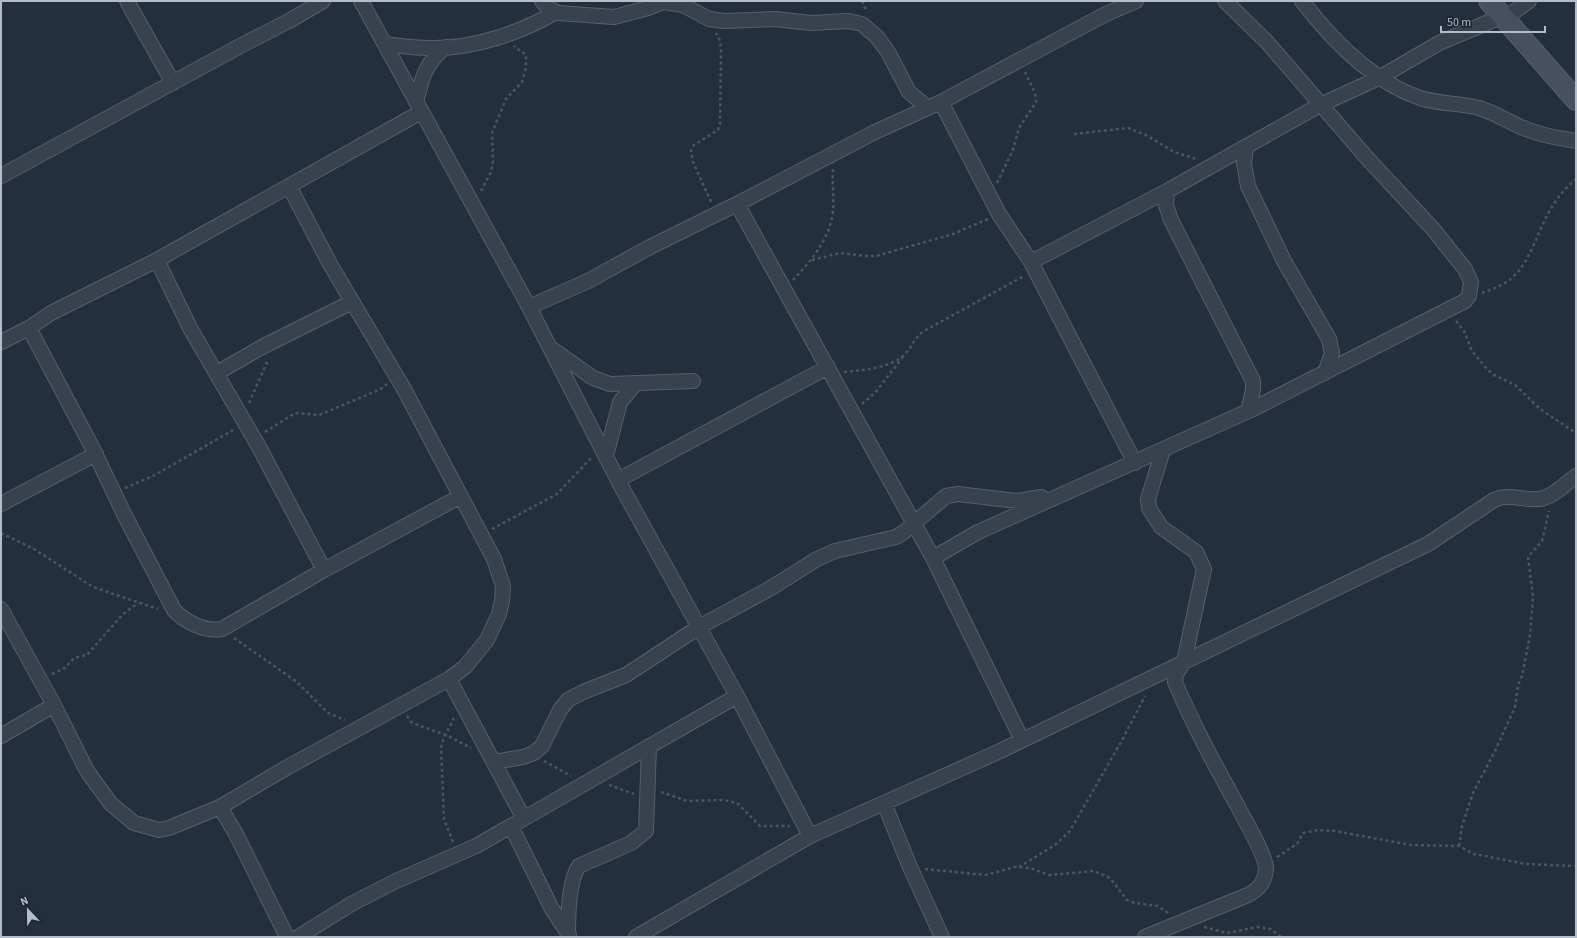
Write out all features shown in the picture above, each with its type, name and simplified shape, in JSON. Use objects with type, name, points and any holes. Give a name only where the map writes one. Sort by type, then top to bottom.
[{"type":"street","points":[[127,1],[173,83]]},
{"type":"street","points":[[1,176],[242,45],[289,22],[323,1]]},
{"type":"street","points":[[361,1],[529,307],[603,452],[737,696],[808,831]]},
{"type":"street","points":[[542,1],[548,8],[556,12],[614,17],[648,8],[664,1],[683,5],[703,17],[724,21],[775,19],[827,23],[848,21],[862,24],[877,37],[888,52],[909,92],[935,105],[990,195],[999,214],[1032,265],[1135,463]]},
{"type":"street","points":[[529,307],[588,282],[650,247],[716,215],[875,132],[935,105],[1104,14],[1136,1]]},
{"type":"street","points":[[934,558],[978,532],[1135,463],[1248,411],[1325,373],[1467,299],[1471,282],[1465,269],[1433,229],[1367,158],[1267,42],[1225,1]]},
{"type":"street","points":[[1302,1],[1314,17],[1349,52],[1379,78],[1419,98],[1479,108],[1537,134],[1576,141]]},
{"type":"street","points":[[1489,1],[1502,18],[1576,100]]},
{"type":"street","points":[[1032,265],[1320,105],[1379,78],[1439,43],[1502,18],[1529,1]]},
{"type":"street","points":[[385,44],[446,48],[480,42],[540,22],[556,12]]},
{"type":"street","points":[[1,342],[29,328],[51,313],[158,260],[289,186],[418,107],[425,70],[430,62],[446,48]]},
{"type":"street","points":[[1246,147],[1245,174],[1248,186],[1284,261],[1329,339],[1332,353],[1325,373]]},
{"type":"street","points":[[1,608],[54,705],[87,771],[111,804],[134,823],[159,830],[169,828],[220,807],[286,768],[449,679],[465,667],[487,640],[499,614],[502,602],[503,586],[500,575],[481,534],[395,374],[330,264],[289,186]]},
{"type":"street","points":[[1166,191],[1166,205],[1171,220],[1253,381],[1253,390],[1248,411]]},
{"type":"street","points":[[737,204],[934,558],[1022,740]]},
{"type":"street","points":[[158,260],[190,328],[246,424],[324,570]]},
{"type":"street","points":[[217,373],[277,340],[352,302]]},
{"type":"street","points":[[29,328],[96,454],[113,491],[174,610],[192,624],[212,629],[222,629],[324,570],[461,496]]},
{"type":"street","points":[[550,348],[600,381],[610,384],[693,381]]},
{"type":"street","points":[[618,480],[830,371]]},
{"type":"street","points":[[603,452],[620,402],[636,383]]},
{"type":"street","points":[[1145,937],[1248,895],[1259,889],[1266,867],[1257,843],[1197,731],[1175,682],[1176,674],[1184,662],[1204,569],[1196,552],[1161,527],[1149,508],[1148,499],[1163,450]]},
{"type":"street","points":[[1,504],[96,454]]},
{"type":"street","points":[[636,937],[808,831],[884,803],[1153,678],[1428,544],[1494,500],[1506,496],[1541,499],[1555,493],[1576,476]]},
{"type":"street","points":[[492,758],[526,756],[534,753],[542,746],[560,710],[568,700],[583,692],[626,675],[699,627],[771,588],[817,559],[835,551],[889,539],[904,532],[946,496],[958,494],[1018,501],[1063,494]]},
{"type":"street","points":[[449,679],[523,817]]},
{"type":"street","points":[[298,937],[353,904],[396,881],[427,866],[460,854],[737,696]]},
{"type":"street","points":[[1,736],[54,705]]},
{"type":"street","points":[[569,936],[568,917],[577,870],[583,863],[631,843],[643,835],[647,825],[649,746]]},
{"type":"street","points":[[884,803],[910,867],[942,937]]},
{"type":"street","points":[[220,807],[236,834],[287,937]]},
{"type":"street","points":[[511,826],[552,909],[569,936]]},
{"type":"path","points":[[703,17],[720,40],[720,124],[718,130],[694,145],[691,150],[693,162],[716,215]]},
{"type":"path","points":[[473,205],[491,172],[493,161],[492,133],[506,99],[522,82],[526,68],[527,60],[522,50],[499,36]]},
{"type":"path","points":[[990,195],[1004,171],[1013,150],[1019,128],[1036,102],[1035,94],[1020,59]]},
{"type":"path","points":[[1074,134],[1128,128],[1152,138],[1174,152],[1216,164]]},
{"type":"path","points":[[784,289],[812,260],[824,241],[831,223],[834,154]]},
{"type":"path","points":[[1467,299],[1500,286],[1514,277],[1539,235],[1551,207],[1565,188],[1576,179]]},
{"type":"path","points":[[812,260],[840,252],[876,256],[953,234],[999,214]]},
{"type":"path","points":[[852,412],[874,393],[906,354],[917,336],[957,311],[988,298],[1016,282],[1032,265]]},
{"type":"path","points":[[1442,312],[1459,324],[1464,331],[1469,347],[1487,369],[1494,375],[1515,385],[1540,409],[1576,433]]},
{"type":"path","points":[[113,491],[131,487],[153,476],[246,424],[277,340]]},
{"type":"path","points":[[830,371],[875,367],[890,363],[906,354]]},
{"type":"path","points":[[246,424],[257,434],[264,433],[295,413],[320,415],[381,389],[395,374]]},
{"type":"path","points":[[481,534],[557,494],[603,452]]},
{"type":"path","points":[[1459,846],[1462,826],[1473,793],[1496,751],[1515,707],[1518,685],[1522,676],[1530,635],[1533,597],[1528,557],[1542,541],[1555,493]]},
{"type":"path","points":[[1,533],[34,549],[93,587],[164,611],[174,610]]},
{"type":"path","points":[[45,688],[53,673],[65,668],[74,658],[85,656],[122,615],[138,603]]},
{"type":"path","points":[[222,629],[297,682],[328,713],[340,719],[363,726]]},
{"type":"path","points":[[1019,867],[1055,845],[1070,831],[1121,742],[1153,678]]},
{"type":"path","points":[[403,704],[410,722],[446,735],[492,758]]},
{"type":"path","points":[[460,854],[452,841],[444,819],[441,748],[462,704]]},
{"type":"path","points":[[526,756],[541,760],[567,776],[593,779],[631,794],[658,791],[688,801],[723,800],[737,803],[760,826],[808,831]]},
{"type":"path","points":[[1266,867],[1281,854],[1297,844],[1303,832],[1318,830],[1335,831],[1411,845],[1459,846],[1474,854],[1526,864],[1576,866]]},
{"type":"path","points":[[910,867],[986,875],[1009,868],[1019,867],[1030,868],[1049,875],[1082,871],[1102,874],[1117,885],[1127,900],[1136,903],[1158,906],[1183,922],[1227,933],[1257,928],[1271,929],[1281,937]]}]
